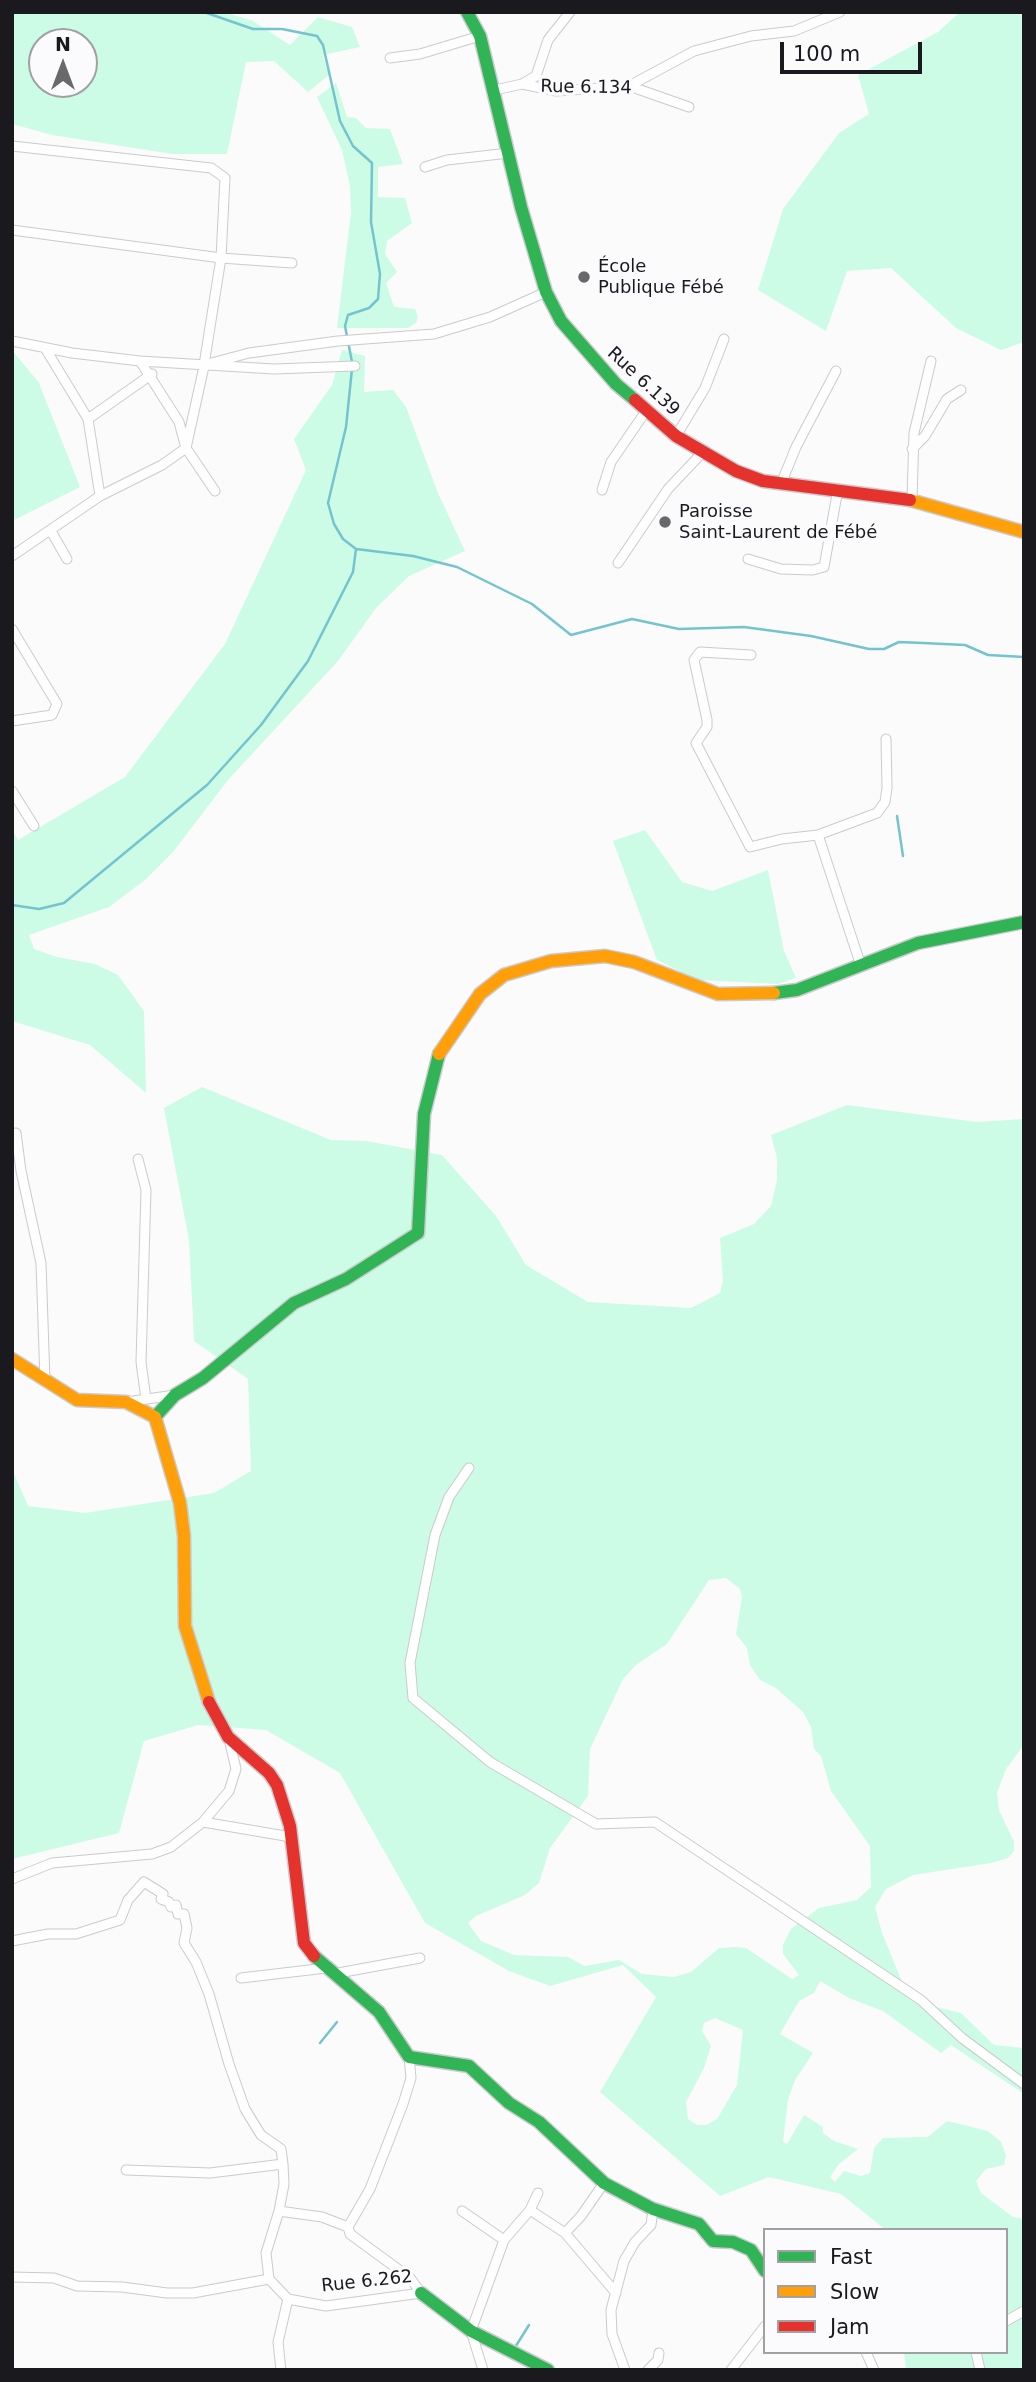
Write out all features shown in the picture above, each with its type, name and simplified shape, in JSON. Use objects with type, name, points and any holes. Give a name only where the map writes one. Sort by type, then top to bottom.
[{"type":"street","name":"Rue 6.139","points":[[467,12],[480,36],[545,292],[561,321],[596,363],[646,411],[701,454],[736,471],[781,484],[912,500],[1024,531]]},
{"type":"street","points":[[495,90],[522,84],[536,76],[548,40],[570,12]]},
{"type":"street","points":[[629,86],[694,51],[751,36],[802,29],[840,12]]},
{"type":"street","points":[[390,58],[421,54],[480,36]]},
{"type":"street","name":"Rue 6.134","points":[[522,84],[556,91],[629,86],[689,107]]},
{"type":"street","points":[[12,146],[211,168],[225,178],[221,258],[204,365],[186,448],[162,465],[100,496],[12,556]]},
{"type":"street","points":[[425,167],[447,160],[509,153]]},
{"type":"street","points":[[12,230],[221,258],[292,263]]},
{"type":"street","points":[[204,365],[249,353],[313,344],[435,334],[490,317],[545,292]]},
{"type":"street","points":[[676,436],[705,388],[724,339]]},
{"type":"street","points":[[12,341],[140,361],[274,369],[355,366]]},
{"type":"street","points":[[45,348],[88,419],[100,496]]},
{"type":"street","points":[[140,361],[151,374],[179,422],[186,448],[215,491]]},
{"type":"street","points":[[912,500],[912,449],[931,361]]},
{"type":"street","points":[[781,484],[808,422],[836,371]]},
{"type":"street","points":[[88,419],[151,374]]},
{"type":"street","points":[[912,449],[925,436],[947,399],[961,390]]},
{"type":"street","points":[[602,490],[611,462],[646,411]]},
{"type":"street","points":[[618,563],[668,489],[701,454]]},
{"type":"street","points":[[748,559],[781,569],[813,570],[824,567],[838,489]]},
{"type":"street","points":[[51,531],[67,559]]},
{"type":"street","points":[[12,629],[57,704],[52,715],[12,721]]},
{"type":"street","points":[[751,655],[696,654],[707,727],[696,743],[746,845],[755,848],[782,838],[818,835],[877,813],[882,808],[887,788],[886,739]]},
{"type":"street","points":[[12,791],[34,826]]},
{"type":"street","points":[[818,835],[860,966]]},
{"type":"street","points":[[155,1417],[175,1395],[204,1378],[294,1303],[346,1279],[418,1233],[421,1219],[424,1114],[436,1059],[472,1004],[505,975],[551,961],[605,956],[634,962],[719,994],[737,996],[797,990],[918,943],[1024,922]]},
{"type":"street","points":[[16,1133],[21,1171],[41,1264],[45,1381]]},
{"type":"street","points":[[138,1159],[146,1190],[141,1362],[146,1399]]},
{"type":"street","points":[[12,1359],[77,1400],[126,1402],[175,1395]]},
{"type":"street","points":[[12,1879],[63,1861],[162,1852],[203,1822],[223,1800],[235,1776],[236,1763],[228,1737],[205,1696],[185,1626],[183,1522],[155,1417],[126,1402]]},
{"type":"street","points":[[469,1468],[449,1497],[435,1535],[410,1663],[413,1699],[490,1762],[596,1824],[655,1822],[921,2000],[962,2038],[1024,2084]]},
{"type":"street","points":[[228,1737],[269,1773],[277,1785],[291,1837],[293,1873],[304,1943],[330,1971],[379,2012],[409,2057],[411,2078],[403,2104],[370,2189],[348,2228],[350,2234],[410,2278],[421,2293]]},
{"type":"street","points":[[203,1822],[291,1837]]},
{"type":"street","points":[[12,1941],[48,1934],[76,1934],[120,1920],[128,1900],[144,1882],[163,1894],[161,1899],[169,1902],[171,1907],[176,1905],[178,1914],[184,1914],[187,1928],[184,1943],[196,1962],[209,1994],[245,2109],[261,2135],[281,2149],[284,2184],[266,2253],[269,2279],[288,2299],[278,2343],[281,2370]]},
{"type":"street","points":[[241,1978],[330,1971],[420,1958]]},
{"type":"street","points":[[409,2057],[468,2066],[509,2102],[539,2122],[604,2182],[653,2209],[699,2224],[713,2241],[733,2242],[751,2250],[763,2268]]},
{"type":"street","points":[[126,2170],[210,2173],[283,2164]]},
{"type":"street","points":[[565,2233],[581,2216],[604,2182]]},
{"type":"street","points":[[483,2370],[471,2331],[504,2240],[530,2210],[538,2193]]},
{"type":"street","points":[[625,2370],[612,2334],[611,2311],[629,2250],[651,2225],[653,2209]]},
{"type":"street","points":[[530,2210],[565,2233],[615,2293]]},
{"type":"street","points":[[279,2211],[322,2217],[348,2228]]},
{"type":"street","points":[[462,2211],[504,2240]]},
{"type":"street","points":[[12,2277],[54,2278],[78,2286],[122,2287],[167,2293],[193,2293],[269,2279]]},
{"type":"street","name":"Rue 6.262","points":[[288,2299],[326,2306],[421,2293],[471,2331],[548,2370]]},
{"type":"street","points":[[1008,2320],[1024,2311]]},
{"type":"street","points":[[731,2370],[763,2329]]},
{"type":"street","points":[[648,2370],[658,2360],[659,2353]]},
{"type":"street","points":[[867,2354],[874,2370]]},
{"type":"green space","points":[[12,12],[223,12],[253,21],[290,45],[318,17],[352,27],[360,47],[323,55],[329,75],[308,92],[274,61],[246,62],[227,154],[172,154],[52,135],[12,124]]},
{"type":"green space","points":[[960,12],[1024,12],[1024,342],[1001,350],[956,328],[891,268],[847,271],[826,331],[758,290],[783,209],[839,133],[869,114],[858,75],[938,32]]},
{"type":"green space","points":[[336,83],[347,117],[356,118],[366,128],[390,129],[403,164],[378,167],[378,197],[405,198],[412,223],[387,241],[385,254],[397,272],[386,283],[394,307],[415,309],[418,317],[416,323],[408,328],[337,328],[351,212],[350,186],[342,150],[317,97]]},
{"type":"green space","points":[[12,350],[39,383],[80,487],[12,521]]},
{"type":"green space","points":[[342,350],[365,356],[364,392],[393,390],[406,407],[438,493],[465,551],[409,576],[376,608],[338,661],[228,780],[173,852],[145,880],[109,907],[29,935],[34,949],[57,957],[95,964],[118,975],[144,1011],[146,1093],[90,1045],[12,1021],[12,830],[18,840],[125,777],[225,644],[306,470],[294,439],[332,385]]},
{"type":"green space","points":[[645,830],[682,882],[712,891],[768,870],[784,951],[796,978],[778,984],[698,980],[657,960],[613,841]]},
{"type":"green space","points":[[202,1087],[331,1140],[366,1141],[442,1155],[496,1216],[526,1265],[588,1302],[691,1308],[720,1293],[723,1280],[720,1238],[754,1224],[771,1206],[777,1180],[777,1158],[771,1135],[847,1105],[977,1122],[1024,1119],[1024,1745],[1006,1769],[997,1793],[999,1810],[1014,1842],[1014,1851],[1008,1858],[991,1863],[913,1875],[886,1889],[875,1907],[882,1933],[908,1996],[915,2002],[961,2013],[994,2045],[1024,2048],[1024,2094],[951,2045],[941,2053],[883,2011],[849,1998],[820,1981],[814,1993],[799,2001],[780,2034],[813,2053],[795,2080],[788,2100],[783,2142],[787,2144],[804,2115],[823,2127],[823,2133],[834,2141],[858,2149],[839,2164],[830,2177],[835,2182],[844,2171],[861,2176],[870,2173],[874,2148],[883,2138],[928,2137],[947,2121],[988,2131],[1001,2142],[1006,2155],[1004,2165],[986,2169],[976,2181],[981,2193],[1013,2217],[1024,2219],[1024,2370],[906,2370],[904,2354],[1008,2354],[1008,2228],[884,2228],[841,2194],[769,2177],[720,2196],[600,2092],[656,1997],[623,1965],[550,1986],[509,1971],[425,1923],[340,1773],[266,1730],[198,1725],[144,1741],[119,1833],[12,1859],[12,1469],[28,1506],[85,1513],[214,1493],[251,1471],[248,1379],[194,1341],[189,1240],[164,1108]],"holes":[[[726,1578],[740,1589],[742,1597],[736,1634],[747,1648],[750,1665],[760,1680],[776,1688],[803,1712],[811,1727],[814,1749],[821,1756],[831,1791],[870,1846],[871,1887],[857,1900],[819,1908],[791,1929],[783,1945],[783,1954],[799,1975],[792,1979],[746,1948],[719,1948],[691,1972],[674,1977],[642,1974],[619,1960],[585,1966],[568,1957],[514,1955],[481,1941],[468,1923],[476,1916],[525,1895],[539,1883],[550,1848],[588,1796],[590,1749],[623,1679],[636,1665],[667,1644],[709,1580]],[[715,2018],[743,2030],[737,2085],[717,2119],[706,2125],[697,2125],[688,2119],[686,2102],[704,2068],[711,2046],[702,2031],[704,2023]]]},
{"type":"waterway","points":[[204,12],[253,29],[282,29],[317,36],[323,45],[340,121],[353,146],[372,163],[371,222],[380,274],[378,299],[369,308],[348,315],[345,326],[352,362]]},
{"type":"waterway","points":[[352,369],[346,427],[328,503],[334,524],[343,539],[356,549],[413,556],[457,567],[532,604],[571,635],[632,619],[679,629],[744,627],[811,636],[869,649],[884,649],[899,642],[965,645],[988,655],[1024,657]]},
{"type":"waterway","points":[[12,905],[39,909],[64,903],[207,785],[261,725],[308,661],[353,572],[356,549]]},
{"type":"waterway","points":[[897,816],[903,856]]},
{"type":"waterway","points":[[320,2043],[337,2022]]},
{"type":"waterway","points":[[514,2349],[529,2325]]},
{"type":"traffic: fast","points":[[467,12],[480,36],[521,207],[546,292],[561,321],[616,384],[635,400]]},
{"type":"traffic: fast","points":[[774,993],[797,990],[918,943],[1024,922]]},
{"type":"traffic: fast","points":[[155,1417],[175,1395],[203,1378],[294,1303],[346,1279],[418,1233],[424,1114],[439,1054]]},
{"type":"traffic: fast","points":[[314,1956],[379,2012],[409,2057],[469,2066],[509,2103],[539,2122],[604,2183],[653,2209],[699,2224],[713,2241],[733,2242],[751,2250],[763,2268]]},
{"type":"traffic: fast","points":[[421,2293],[471,2331],[548,2370]]},
{"type":"traffic: slow","points":[[910,500],[1024,532]]},
{"type":"traffic: slow","points":[[439,1054],[480,994],[504,975],[551,961],[605,956],[634,962],[718,994],[774,993]]},
{"type":"traffic: slow","points":[[12,1359],[77,1400],[126,1402],[155,1417],[180,1503],[184,1536],[185,1626],[209,1702]]},
{"type":"traffic: jam","points":[[635,400],[676,436],[736,471],[763,481],[910,500]]},
{"type":"traffic: jam","points":[[209,1702],[228,1737],[269,1773],[277,1785],[290,1826],[304,1943],[314,1956]]},
{"type":"place","name":"École Publique Fébé","points":[[584,277]]},
{"type":"place","name":"Paroisse Saint-Laurent de Fébé","points":[[665,522]]}]
